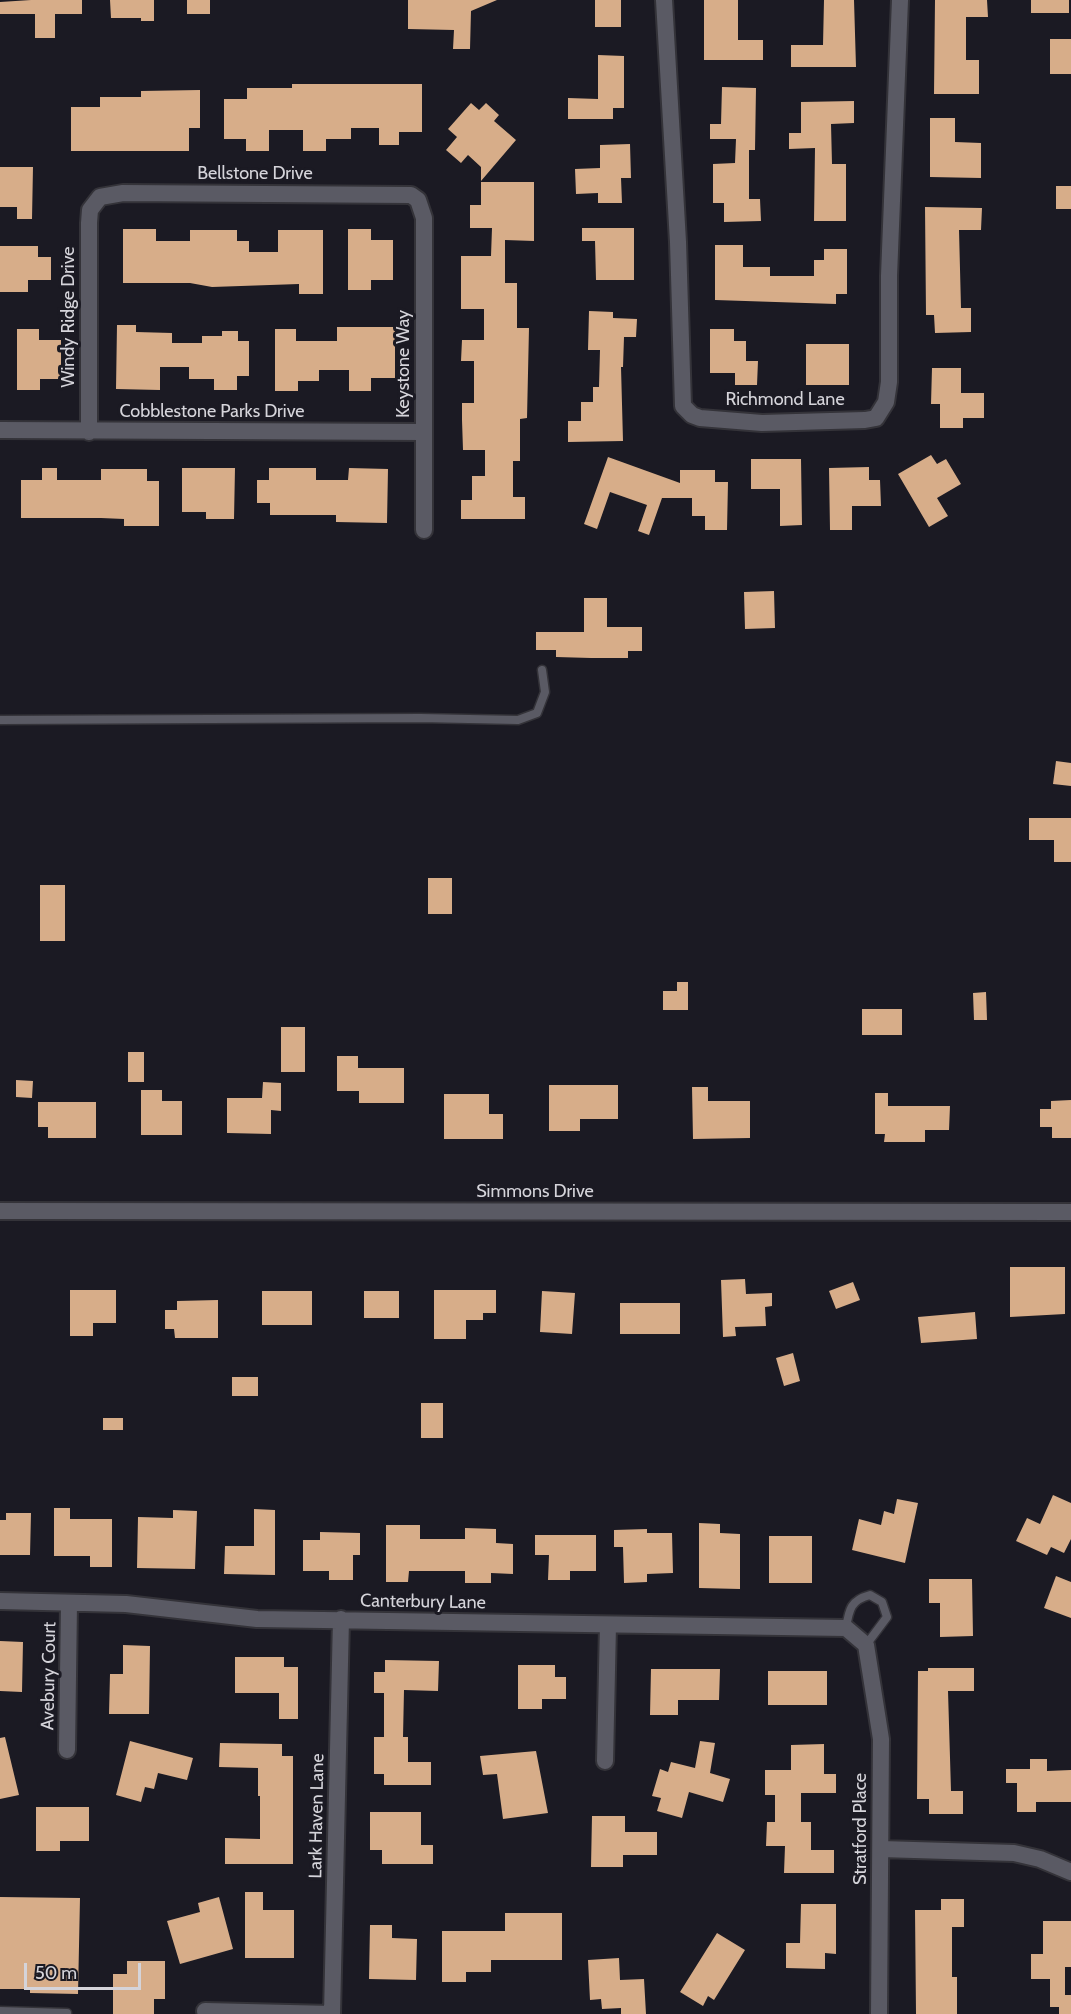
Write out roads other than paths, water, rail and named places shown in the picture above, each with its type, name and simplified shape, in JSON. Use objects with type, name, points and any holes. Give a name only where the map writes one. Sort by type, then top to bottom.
[{"type":"street","name":"Richmond Lane","points":[[664,0],[678,242],[683,406],[692,415],[700,418],[762,423],[865,420],[876,418],[886,402],[889,382],[889,276],[900,0]]},
{"type":"street","name":"Bellstone Drive","points":[[94,202],[108,194],[123,193],[399,193],[418,200]]},
{"type":"street","name":"Keystone Way","points":[[418,200],[424,218],[424,530]]},
{"type":"street","name":"Windy Ridge Drive","points":[[88,432],[88,223],[94,202]]},
{"type":"street","name":"Cobblestone Parks Drive","points":[[0,430],[423,432]]},
{"type":"street","name":"Simmons Drive","points":[[0,1211],[1071,1212]]},
{"type":"street","name":"Canterbury Lane","points":[[0,1601],[126,1604],[257,1619],[846,1628]]},
{"type":"street","name":"Avebury Court","points":[[67,1750],[69,1603]]},
{"type":"street","name":"Lark Haven Lane","points":[[332,2014],[341,1619]]},
{"type":"street","points":[[605,1761],[608,1625]]},
{"type":"street","points":[[846,1628],[866,1645]]},
{"type":"street","name":"Stratford Place","points":[[866,1645],[881,1739],[879,2014]]},
{"type":"street","points":[[882,1849],[1014,1853],[1040,1859],[1071,1872]]},
{"type":"street","points":[[205,2011],[332,2014]]},
{"type":"lane","points":[[0,720],[420,718],[518,720],[537,713],[545,692],[542,670]]},
{"type":"lane","points":[[846,1628],[849,1608],[857,1598],[870,1594],[882,1602],[887,1617],[866,1645]]},
{"type":"lane","points":[[0,2010],[67,2013]]}]
